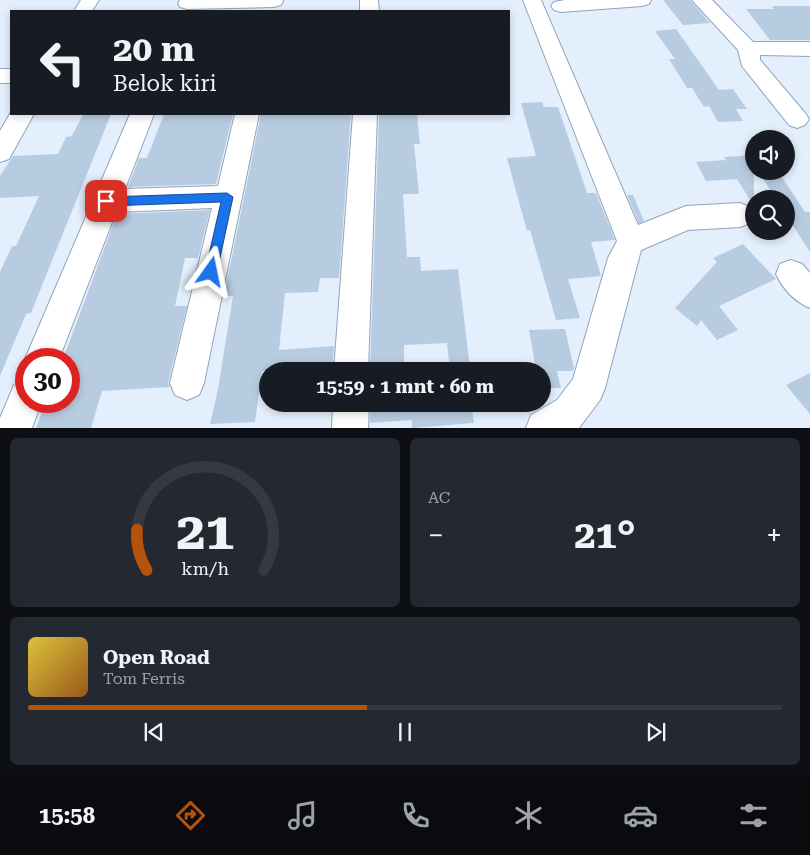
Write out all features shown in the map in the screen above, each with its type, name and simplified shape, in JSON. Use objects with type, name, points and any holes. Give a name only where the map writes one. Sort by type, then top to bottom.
[{"type":"street","points":[[532,0],[631,241]]},
{"type":"street","points":[[561,6],[642,0]]},
{"type":"street","points":[[702,0],[748,48],[750,61],[797,119]]},
{"type":"street","points":[[186,5],[274,4]]},
{"type":"street","points":[[748,48],[810,49]]},
{"type":"street","points":[[1,148],[21,115]]},
{"type":"street","points":[[46,348],[142,115]]},
{"type":"street","points":[[187,383],[247,115]]},
{"type":"street","points":[[352,362],[365,115]]},
{"type":"street","points":[[106,201],[227,197]]},
{"type":"street","points":[[544,428],[570,414],[588,388],[623,258],[631,241],[686,218],[740,215]]},
{"type":"street","points":[[350,428],[351,412]]},
{"type":"street","points":[[14,428],[20,413]]},
{"type":"building","points":[[663,0],[690,0],[710,23],[683,25]]},
{"type":"building","points":[[772,6],[810,6],[810,40],[770,40],[746,9],[774,9]]},
{"type":"building","points":[[676,29],[719,90],[733,89],[747,109],[736,109],[743,121],[718,122],[709,106],[704,107],[692,88],[687,88],[669,59],[675,59],[655,31]]},
{"type":"building","points":[[542,102],[544,107],[558,107],[587,193],[596,193],[615,240],[591,242],[601,276],[568,279],[580,318],[556,320],[530,230],[527,231],[507,158],[536,156],[521,103]]},
{"type":"building","points":[[82,115],[111,115],[31,313],[26,314],[0,376],[0,272],[12,246],[16,246],[39,196],[0,198],[0,176],[13,156],[58,154],[66,137],[72,136]]},
{"type":"building","points":[[164,115],[233,115],[216,184],[128,187],[139,158],[147,158]]},
{"type":"building","points":[[261,115],[351,115],[339,278],[320,278],[318,292],[285,293],[279,350],[334,346],[333,362],[259,362],[259,393],[255,422],[210,424],[218,389],[233,296],[224,296]]},
{"type":"building","points":[[379,115],[417,115],[420,144],[414,144],[419,194],[403,194],[407,257],[420,257],[421,271],[458,269],[469,362],[449,362],[447,343],[404,345],[404,362],[370,362]]},
{"type":"building","points":[[745,156],[745,180],[754,180],[754,190],[745,190],[745,192],[737,179],[706,181],[696,162],[726,160],[724,157]]},
{"type":"building","points":[[764,180],[784,180],[791,190],[770,190]]},
{"type":"building","points":[[627,195],[633,195],[644,221],[639,223]]},
{"type":"building","points":[[795,197],[805,212],[810,212],[810,252],[795,229]]},
{"type":"building","points":[[210,210],[198,258],[185,258],[175,306],[187,306],[168,383],[170,387],[102,391],[91,428],[36,428],[42,413],[80,413],[80,348],[67,348],[117,214]]},
{"type":"building","points":[[743,244],[776,279],[719,306],[738,330],[717,340],[701,320],[697,326],[675,308],[717,262],[713,258]]},
{"type":"building","points":[[565,329],[574,368],[573,371],[557,371],[561,388],[551,388],[551,362],[535,362],[529,330]]},
{"type":"building","points":[[810,373],[810,414],[786,385]]},
{"type":"building","points":[[371,412],[472,412],[474,423],[412,428],[412,420],[370,423]]},
{"type":"route","points":[[106,201],[227,197],[211,272]]}]
